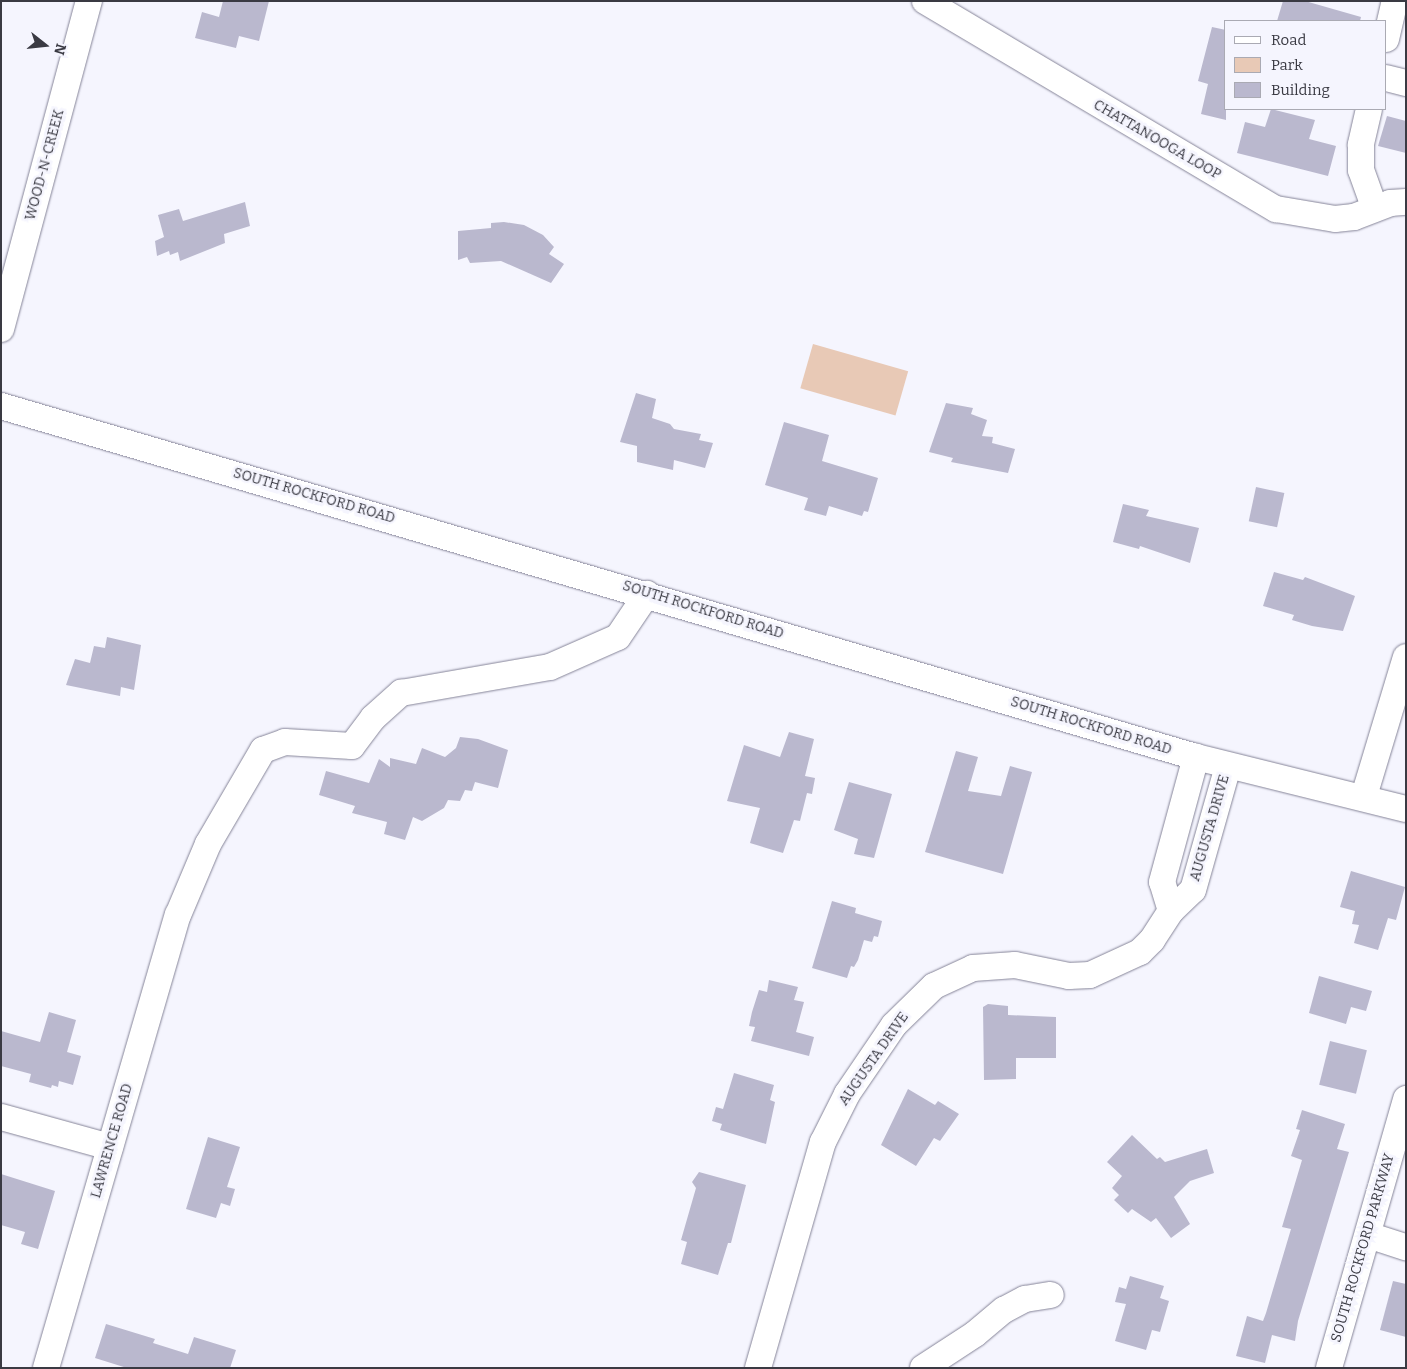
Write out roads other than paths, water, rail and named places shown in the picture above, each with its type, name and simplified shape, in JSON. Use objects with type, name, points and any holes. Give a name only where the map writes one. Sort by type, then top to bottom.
[{"type":"street","name":"WOOD-N-CREEK","points":[[1,329],[89,1]]},
{"type":"street","name":"CHATTANOOGA LOOP","points":[[925,1],[1276,209],[1335,219],[1354,217],[1375,209],[1406,202]]},
{"type":"street","points":[[1387,36],[1395,1]]},
{"type":"street","points":[[1387,78],[1406,83]]},
{"type":"street","points":[[1369,110],[1360,145],[1361,170],[1375,209]]},
{"type":"street","name":"SOUTH ROCKFORD ROAD","points":[[1,406],[647,594],[1196,757],[1228,766],[1364,796],[1406,809]]},
{"type":"street","name":"LAWRENCE ROAD","points":[[46,1368],[178,915],[208,844],[263,750],[285,742],[352,746],[373,718],[401,693],[550,667],[618,637],[647,594]]},
{"type":"street","points":[[1364,796],[1406,657]]},
{"type":"street","points":[[1170,911],[1162,882],[1196,757]]},
{"type":"street","name":"AUGUSTA DRIVE","points":[[758,1368],[823,1142],[852,1087],[894,1025],[914,1003],[953,975],[995,965],[1069,976],[1090,975],[1140,952],[1161,928],[1170,911],[1193,890],[1228,766]]},
{"type":"street","name":"SOUTH ROCKFORD PARKWAY","points":[[1329,1368],[1406,1099]]},
{"type":"street","points":[[1,1117],[110,1147]]},
{"type":"street","points":[[1368,1235],[1406,1246]]},
{"type":"street","points":[[923,1368],[975,1334],[1004,1310],[1025,1299],[1051,1295]]}]
